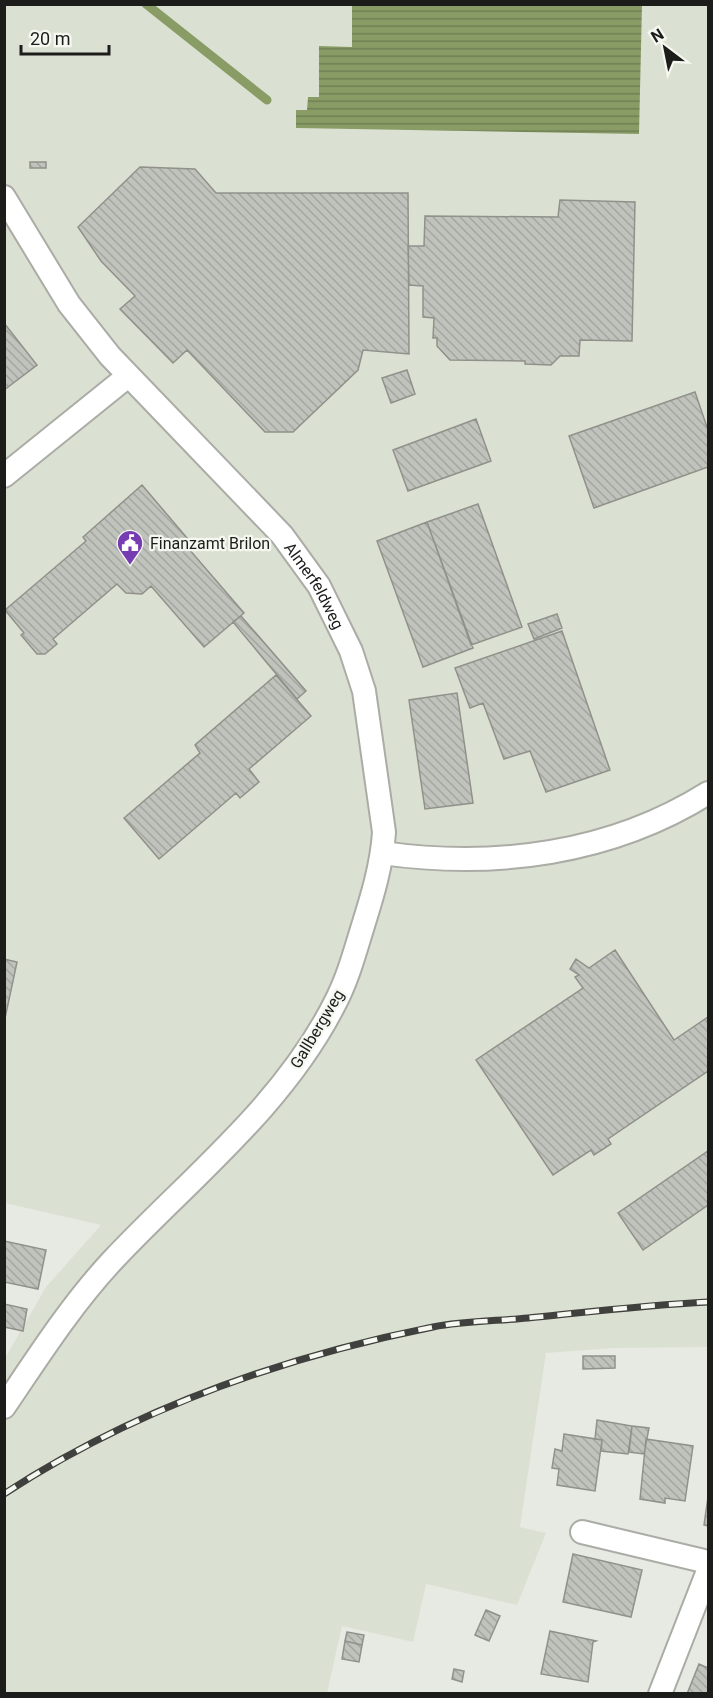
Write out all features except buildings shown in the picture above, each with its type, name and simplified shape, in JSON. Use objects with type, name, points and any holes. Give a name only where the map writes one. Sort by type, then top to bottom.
[{"type":"street","name":"Almerfeldweg","points":[[4,197],[69,304],[128,376],[282,535],[301,558],[330,604],[351,651],[364,691],[381,799],[382,853]]},
{"type":"street","points":[[4,476],[128,376]]},
{"type":"street","points":[[382,853],[419,858],[466,859],[569,850],[613,839],[668,816],[708,793]]},
{"type":"street","name":"Gallbergweg","points":[[4,1407],[64,1319],[111,1262],[255,1117],[310,1045],[334,1005],[351,967],[382,853]]},
{"type":"street","points":[[582,1532],[708,1562]]},
{"type":"street","points":[[660,1694],[708,1571]]},
{"type":"shaded area","points":[[5,5],[708,5],[708,1347],[614,1348],[546,1353],[520,1527],[546,1533],[517,1605],[426,1584],[413,1642],[342,1626],[327,1693],[5,1693],[5,1358],[46,1287],[101,1225],[5,1203]]},
{"type":"shaded area","points":[[352,5],[642,5],[639,134],[296,128],[296,110],[307,110],[308,97],[319,97],[319,46],[352,47]]},
{"type":"waterway","points":[[146,4],[267,100]]},
{"type":"railway","points":[[4,1494],[53,1464],[157,1412],[211,1390],[321,1354],[377,1339],[445,1325],[708,1302]]},
{"type":"place","name":"Finanzamt Brilon","points":[[130,566]]}]
